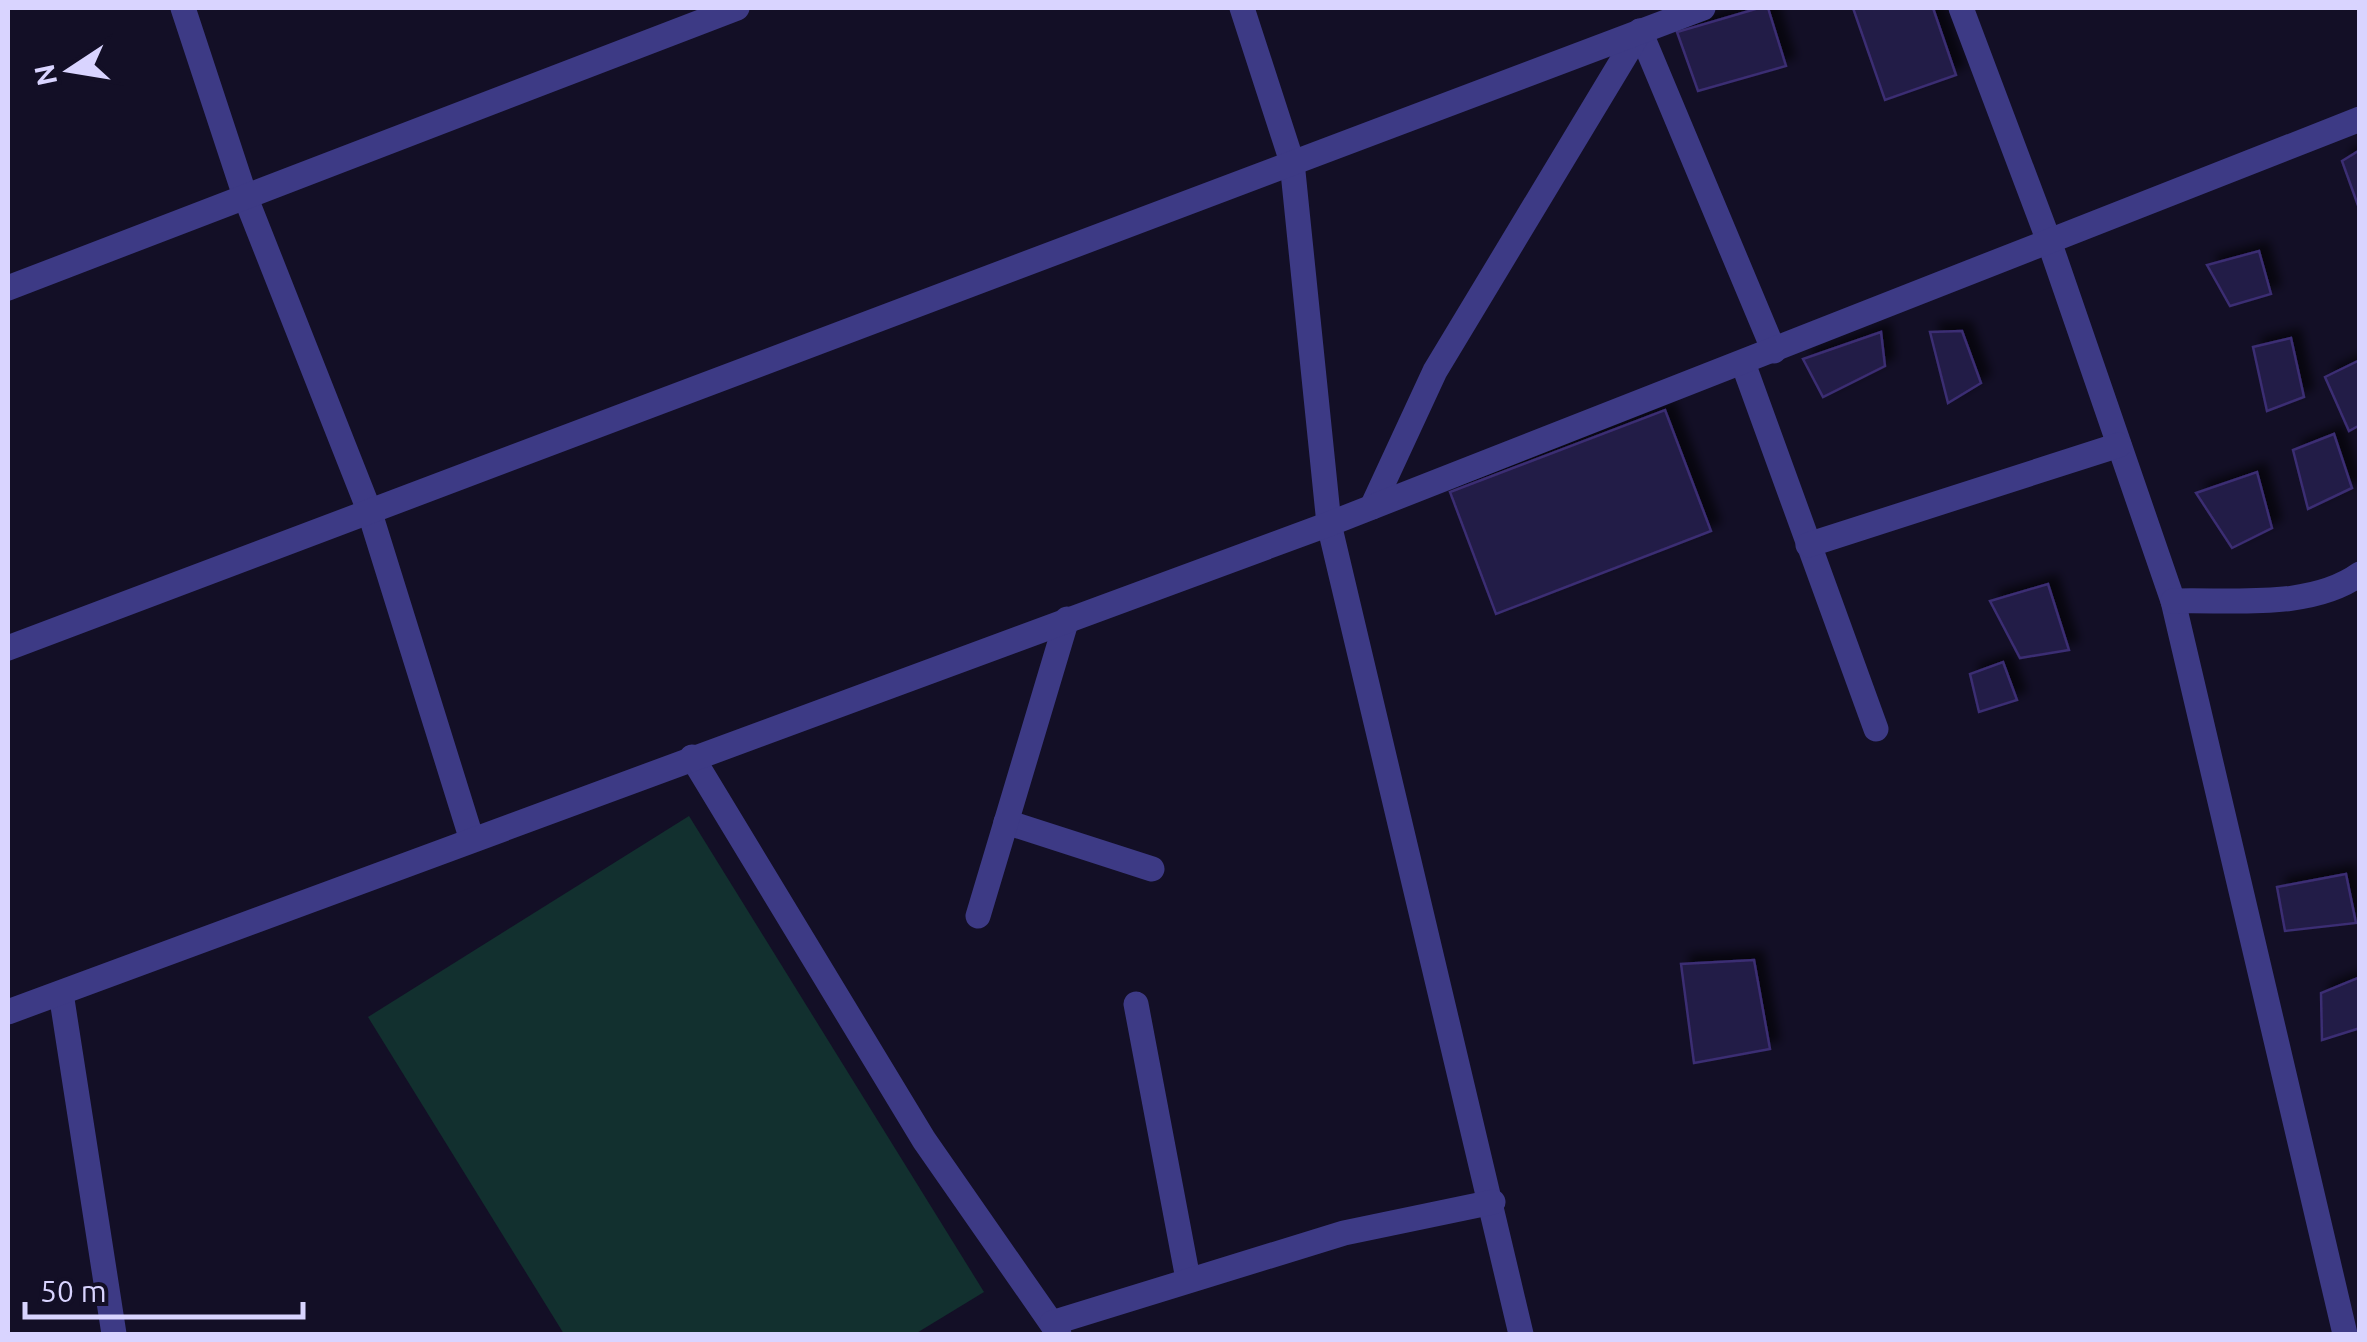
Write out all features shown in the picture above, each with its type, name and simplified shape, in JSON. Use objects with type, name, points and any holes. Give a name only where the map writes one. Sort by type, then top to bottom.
[{"type":"street","points":[[183,8],[245,196],[369,510],[471,837]]},
{"type":"street","points":[[8,288],[737,8]]},
{"type":"street","points":[[1242,8],[1292,162],[1329,524],[1381,757],[1493,1202],[1521,1334]]},
{"type":"street","points":[[8,648],[1703,8]]},
{"type":"street","points":[[1961,8],[2050,244],[2173,601],[2345,1334]]},
{"type":"street","points":[[1640,32],[1774,351]]},
{"type":"street","points":[[1372,507],[1435,370],[1640,32]]},
{"type":"street","points":[[8,1012],[471,837],[1329,524],[2050,244],[2360,119]]},
{"type":"street","points":[[1743,363],[1876,728]]},
{"type":"street","points":[[1808,545],[2119,444]]},
{"type":"street","points":[[2173,601],[2302,596],[2331,591],[2360,574]]},
{"type":"street","points":[[978,916],[1067,619]]},
{"type":"street","points":[[692,756],[924,1140],[1056,1329],[1188,1279],[1344,1233],[1493,1202]]},
{"type":"street","points":[[1006,822],[1152,869]]},
{"type":"street","points":[[61,993],[114,1334]]},
{"type":"street","points":[[1136,1004],[1188,1279]]},
{"type":"green space","points":[[689,816],[984,1292],[915,1334],[564,1334],[368,1017]]},
{"type":"building","points":[[1768,8],[1786,66],[1698,91],[1677,32]]},
{"type":"building","points":[[1853,8],[1933,8],[1956,75],[1885,100]]},
{"type":"building","points":[[2360,150],[2360,211],[2342,161]]},
{"type":"building","points":[[2259,251],[2271,294],[2230,306],[2207,265]]},
{"type":"building","points":[[1962,331],[1981,383],[1948,403],[1930,332]]},
{"type":"building","points":[[1881,332],[1885,366],[1823,397],[1803,359]]},
{"type":"building","points":[[2291,338],[2304,397],[2267,411],[2253,347]]},
{"type":"building","points":[[2360,360],[2360,425],[2349,431],[2325,377]]},
{"type":"building","points":[[1665,410],[1711,531],[1496,614],[1450,492]]},
{"type":"building","points":[[2334,434],[2352,488],[2308,509],[2293,450]]},
{"type":"building","points":[[2257,472],[2272,528],[2232,548],[2196,493]]},
{"type":"building","points":[[2048,584],[2069,650],[2020,658],[1990,601]]},
{"type":"building","points":[[2003,662],[2017,700],[1979,712],[1970,674]]},
{"type":"building","points":[[2346,874],[2356,923],[2285,931],[2277,887]]},
{"type":"building","points":[[1754,960],[1770,1049],[1694,1063],[1681,964]]},
{"type":"building","points":[[2360,977],[2360,1028],[2322,1040],[2321,993]]}]
